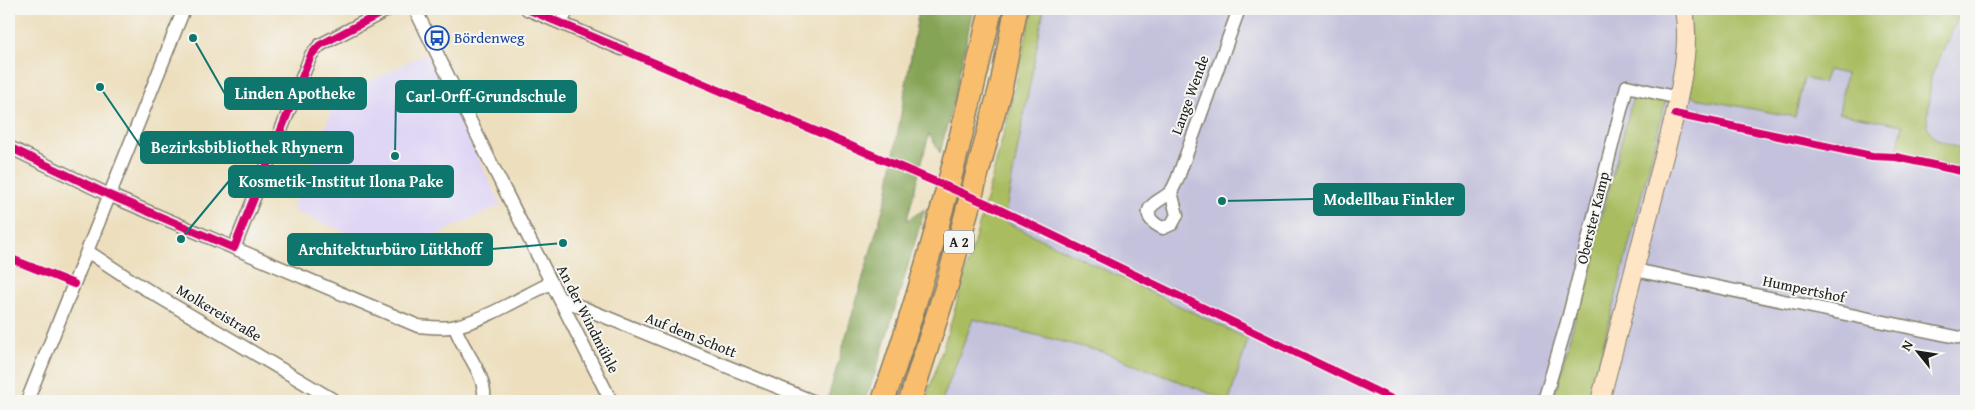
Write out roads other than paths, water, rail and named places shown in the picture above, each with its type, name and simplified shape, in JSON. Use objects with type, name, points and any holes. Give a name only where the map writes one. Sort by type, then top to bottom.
[{"type":"highway","name":"A 2","points":[[883,401],[948,191],[991,9]]},
{"type":"highway","name":"A 2","points":[[910,401],[950,276],[1002,82],[1016,9]]},
{"type":"main road","points":[[1600,401],[1684,70],[1687,25],[1684,9]]},
{"type":"street","points":[[27,401],[184,9]]},
{"type":"street","points":[[234,248],[311,55],[320,45],[389,9]]},
{"type":"street","name":"An der Windmühle","points":[[415,9],[612,401]]},
{"type":"street","points":[[527,9],[622,49]]},
{"type":"street","points":[[561,23],[568,9]]},
{"type":"street","name":"Lange Wende","points":[[1171,192],[1239,9]]},
{"type":"street","name":"Oberster Kamp","points":[[1544,401],[1568,319],[1628,86],[1678,98]]},
{"type":"street","points":[[9,147],[109,196],[418,326],[456,327],[551,282]]},
{"type":"street","name":"Molkereistraße","points":[[87,251],[134,282],[335,401]]},
{"type":"street","name":"Humpertshof","points":[[1634,270],[1966,339]]},
{"type":"street","name":"Auf dem Schott","points":[[559,298],[812,401]]},
{"type":"street","points":[[456,327],[458,336],[481,376],[485,390],[484,401]]},
{"type":"place","name":"Linden Apotheke","points":[[193,38]]},
{"type":"place","name":"Bördenweg","points":[[437,38]]},
{"type":"place","name":"Bezirksbibliothek Rhynern","points":[[100,87]]},
{"type":"place","name":"Carl-Orff-Grundschule","points":[[395,156]]},
{"type":"place","name":"Modellbau Finkler","points":[[1222,201]]},
{"type":"place","name":"Kosmetik-Institut Ilona Pake","points":[[181,239]]},
{"type":"place","name":"Architekturbüro Lütkhoff","points":[[563,243]]}]
